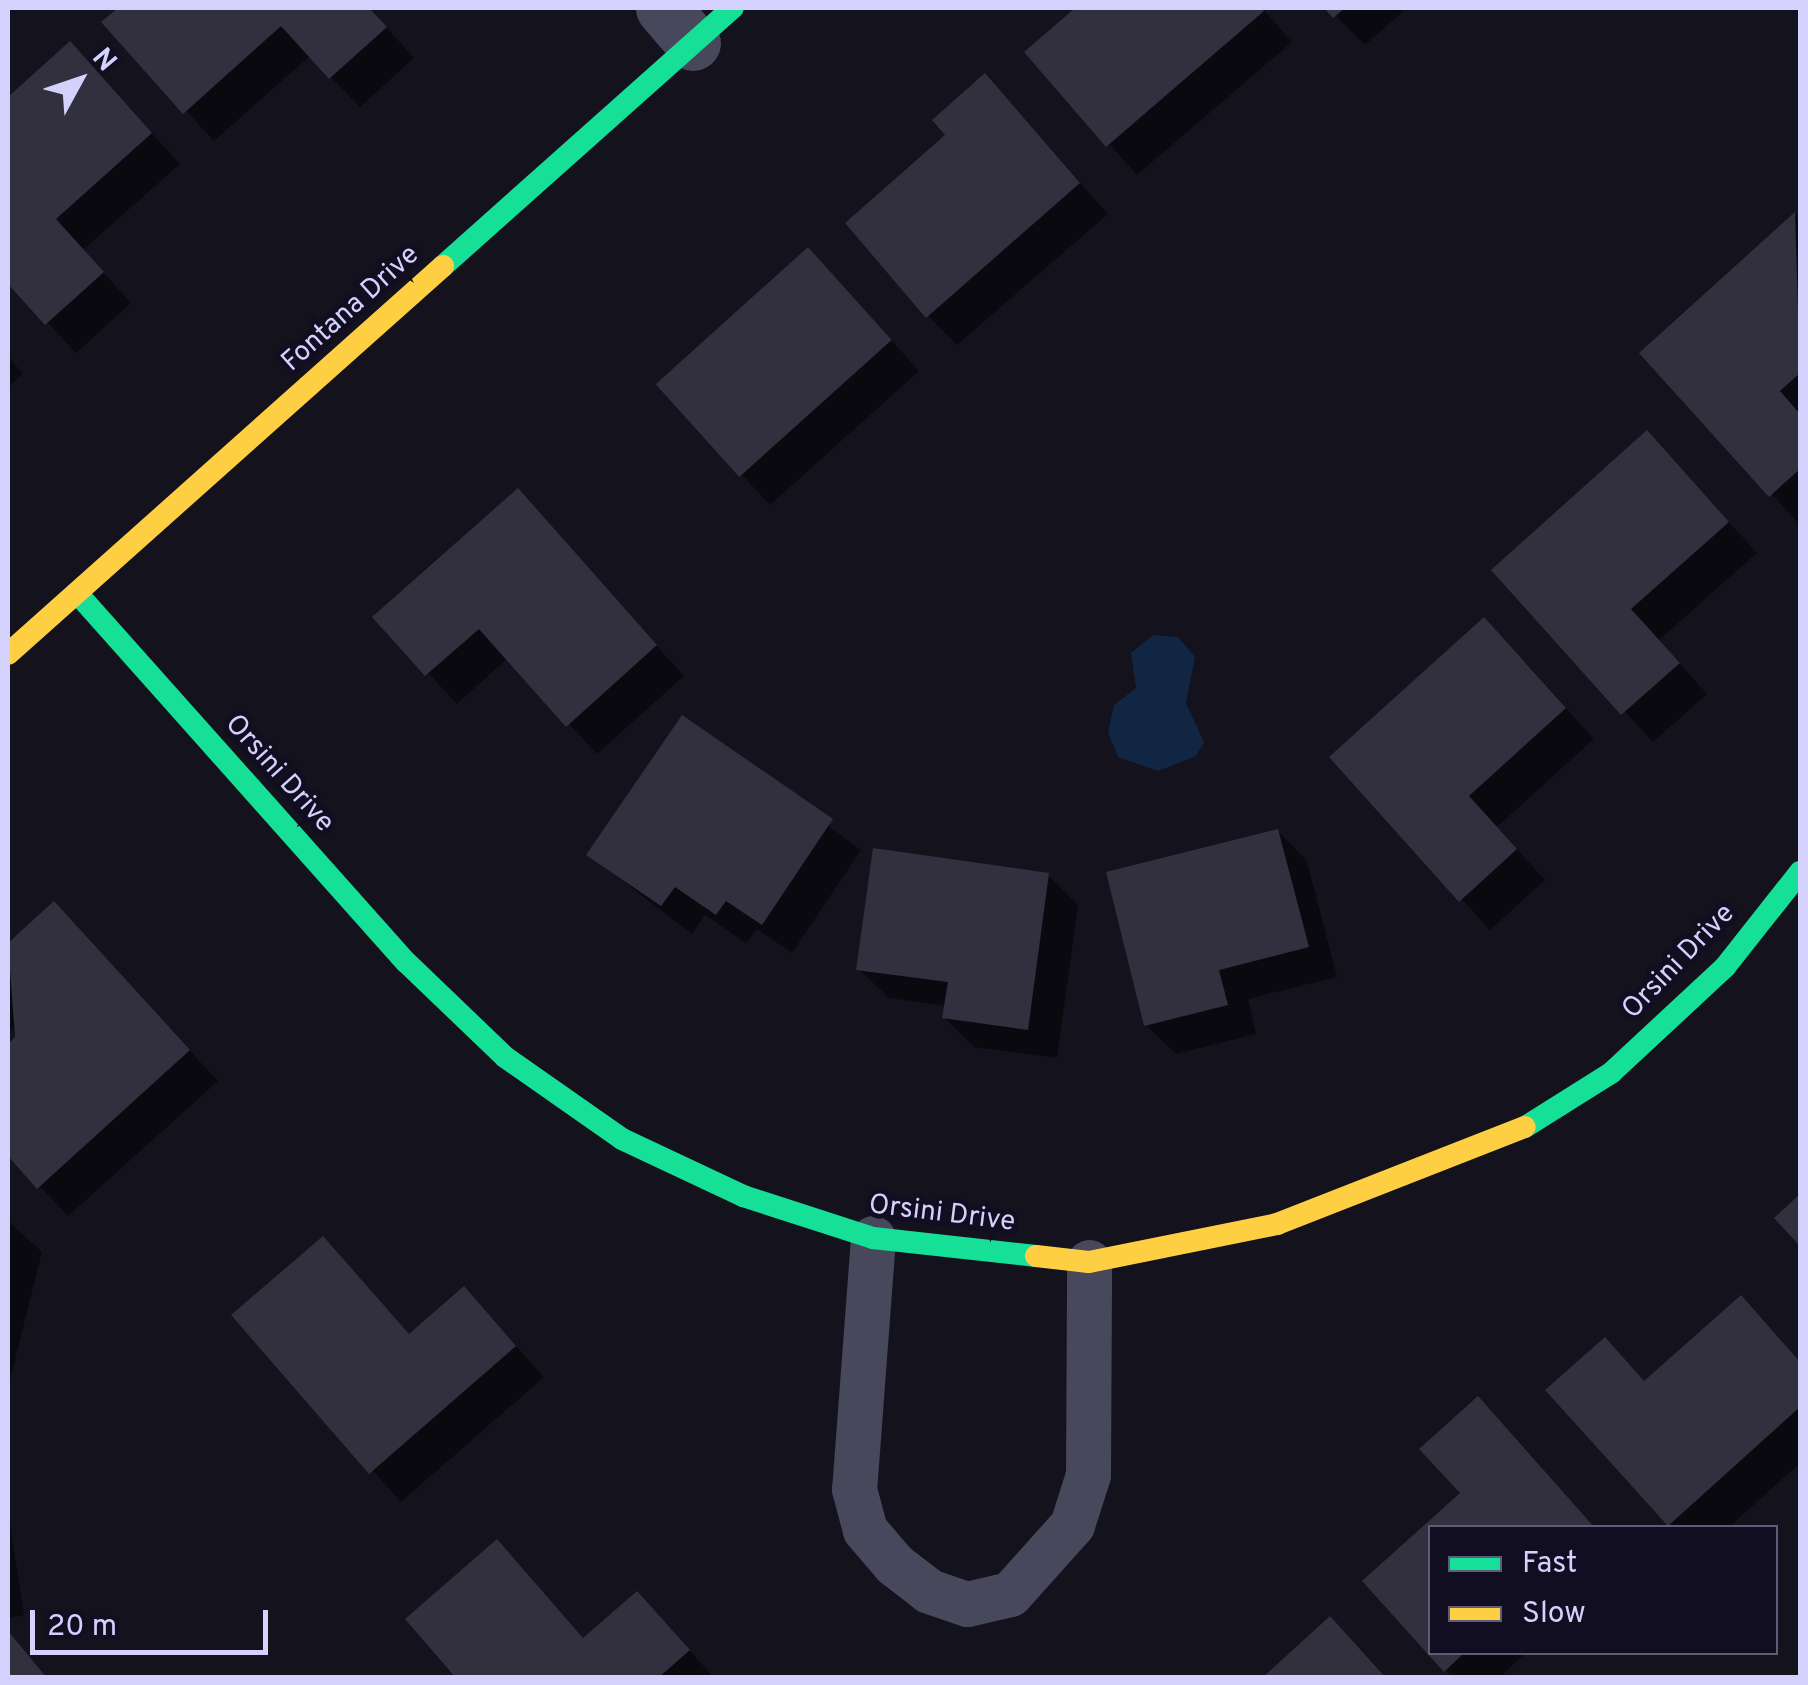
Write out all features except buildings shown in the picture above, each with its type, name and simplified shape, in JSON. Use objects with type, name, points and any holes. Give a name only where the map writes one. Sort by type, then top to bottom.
[{"type":"street","name":"Fontana Drive","points":[[8,654],[696,19]]},
{"type":"street","name":"Orsini Drive","points":[[78,593],[406,962],[505,1057],[622,1139],[743,1196],[872,1238],[1089,1262],[1277,1224],[1500,1142],[1611,1073],[1725,967],[1800,872]]},
{"type":"lane","points":[[872,1238],[854,1489],[866,1530],[894,1564],[929,1592],[968,1604],[1010,1594],[1072,1525],[1088,1474],[1089,1262]]},
{"type":"water","points":[[1153,635],[1178,637],[1195,657],[1186,703],[1204,742],[1196,756],[1158,771],[1118,757],[1108,732],[1114,705],[1136,688],[1131,653]]},
{"type":"traffic: fast","points":[[443,266],[733,8]]},
{"type":"traffic: fast","points":[[77,593],[406,962],[505,1057],[622,1139],[743,1196],[873,1238],[1036,1256]]},
{"type":"traffic: fast","points":[[1525,1127],[1611,1073],[1725,967],[1800,872]]},
{"type":"traffic: slow","points":[[8,654],[443,266]]},
{"type":"traffic: slow","points":[[1036,1256],[1089,1262],[1277,1224],[1525,1127]]}]
